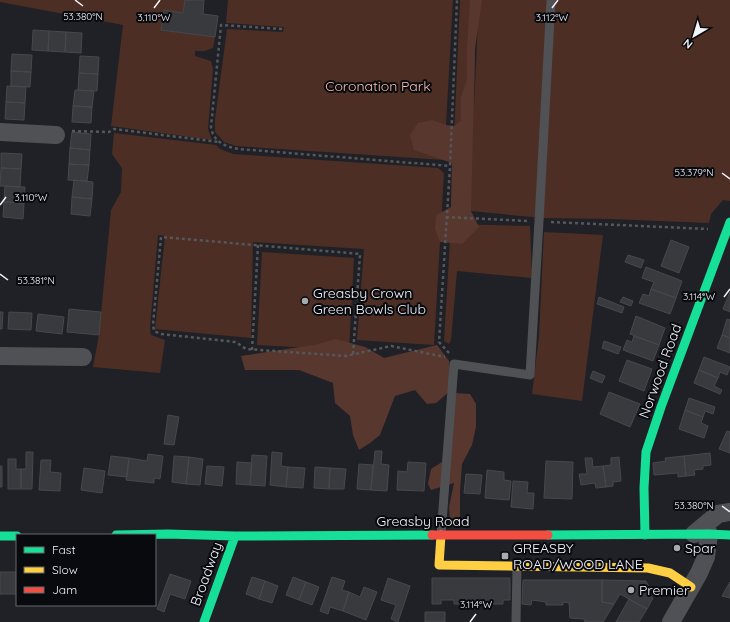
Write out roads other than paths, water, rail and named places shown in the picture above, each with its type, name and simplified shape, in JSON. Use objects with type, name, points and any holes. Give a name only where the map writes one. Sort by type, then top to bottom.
[{"type":"street","points":[[0,132],[56,135]]},
{"type":"street","name":"Norwood Road","points":[[645,535],[644,488],[646,452],[661,407],[728,226]]},
{"type":"street","points":[[0,356],[83,358]]},
{"type":"street","points":[[671,622],[699,573],[706,557],[702,534],[718,514],[730,512]]},
{"type":"street","name":"Greasby Road","points":[[156,534],[235,536],[730,535]]},
{"type":"street","points":[[441,535],[439,566],[648,568],[670,573],[691,587]]},
{"type":"street","points":[[0,536],[16,536]]},
{"type":"street","name":"Broadway","points":[[204,622],[235,536]]},
{"type":"lane","points":[[441,535],[454,364],[530,375],[551,0]]},
{"type":"lane","points":[[516,622],[517,566]]},
{"type":"place","name":"Greasby Crown Green Bowls Club","points":[[305,301]]},
{"type":"place","name":"Spar","points":[[677,548]]},
{"type":"place","name":"GREASBY ROAD/WOOD LANE","points":[[505,556]]},
{"type":"place","name":"Premier","points":[[631,590]]},
{"type":"park label","name":"Coronation Park","points":[[378,86]]}]
